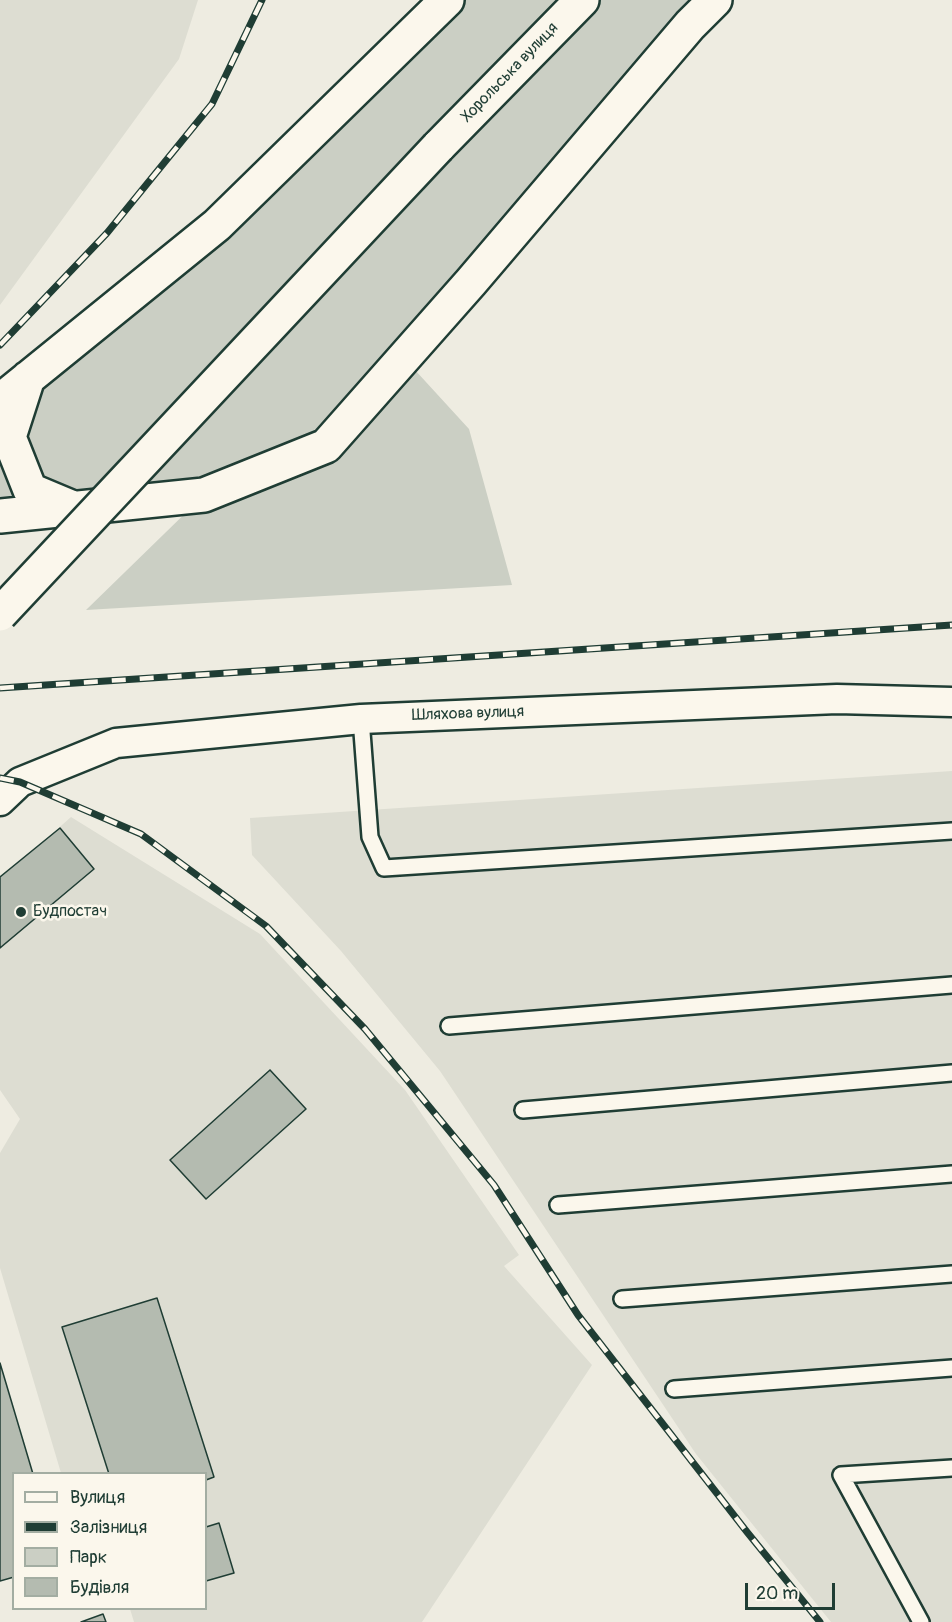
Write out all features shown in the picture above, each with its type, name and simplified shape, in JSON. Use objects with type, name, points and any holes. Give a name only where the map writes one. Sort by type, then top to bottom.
[{"type":"street","points":[[0,401],[217,225],[447,0]]},
{"type":"street","name":"Хорольська вулиця","points":[[0,614],[438,147],[582,0]]},
{"type":"street","points":[[0,516],[204,495],[326,446],[471,282],[690,25],[715,0]]},
{"type":"street","points":[[28,378],[9,437],[30,490],[74,509]]},
{"type":"street","name":"Шляхова вулиця","points":[[0,801],[20,782],[116,743],[361,718],[837,699],[952,702]]},
{"type":"lane","points":[[361,718],[370,837],[384,868],[952,831]]},
{"type":"lane","points":[[449,1026],[952,985]]},
{"type":"lane","points":[[523,1110],[952,1073]]},
{"type":"lane","points":[[558,1204],[952,1174]]},
{"type":"lane","points":[[622,1299],[952,1274]]},
{"type":"lane","points":[[674,1389],[952,1368]]},
{"type":"lane","points":[[921,1622],[841,1475],[952,1468]]},
{"type":"shaded area","points":[[0,0],[198,0],[179,59],[0,305]]},
{"type":"shaded area","points":[[952,771],[952,1622],[831,1622],[696,1454],[440,1071],[341,951],[252,855],[250,818]]},
{"type":"shaded area","name":"Будпостач","points":[[71,817],[260,934],[405,1090],[519,1255],[504,1266],[592,1365],[422,1622],[134,1622],[130,1610],[207,1610],[207,1472],[61,1472],[0,1268],[0,1153],[20,1119],[0,1090],[0,880]]},
{"type":"green space","points":[[447,0],[715,0],[404,358],[469,429],[512,585],[86,610],[203,496],[0,516],[0,401]]},
{"type":"building","name":"Будпостач","points":[[60,828],[94,869],[0,948],[0,877]]},
{"type":"building","points":[[270,1070],[306,1109],[206,1199],[170,1160]]},
{"type":"building","points":[[157,1298],[214,1477],[207,1480],[207,1472],[108,1472],[62,1327]]},
{"type":"building","points":[[0,1363],[32,1472],[12,1472],[12,1578],[0,1581]]},
{"type":"building","points":[[219,1523],[234,1573],[207,1581],[207,1527]]},
{"type":"building","points":[[103,1614],[106,1622],[81,1622]]},
{"type":"railway","points":[[0,345],[107,233],[212,104],[262,0]]},
{"type":"railway","points":[[0,688],[952,625]]},
{"type":"railway","points":[[0,778],[20,782],[141,834],[266,926],[365,1029],[494,1185],[578,1315],[820,1622]]},
{"type":"place","name":"Будпостач","points":[[21,912]]}]
